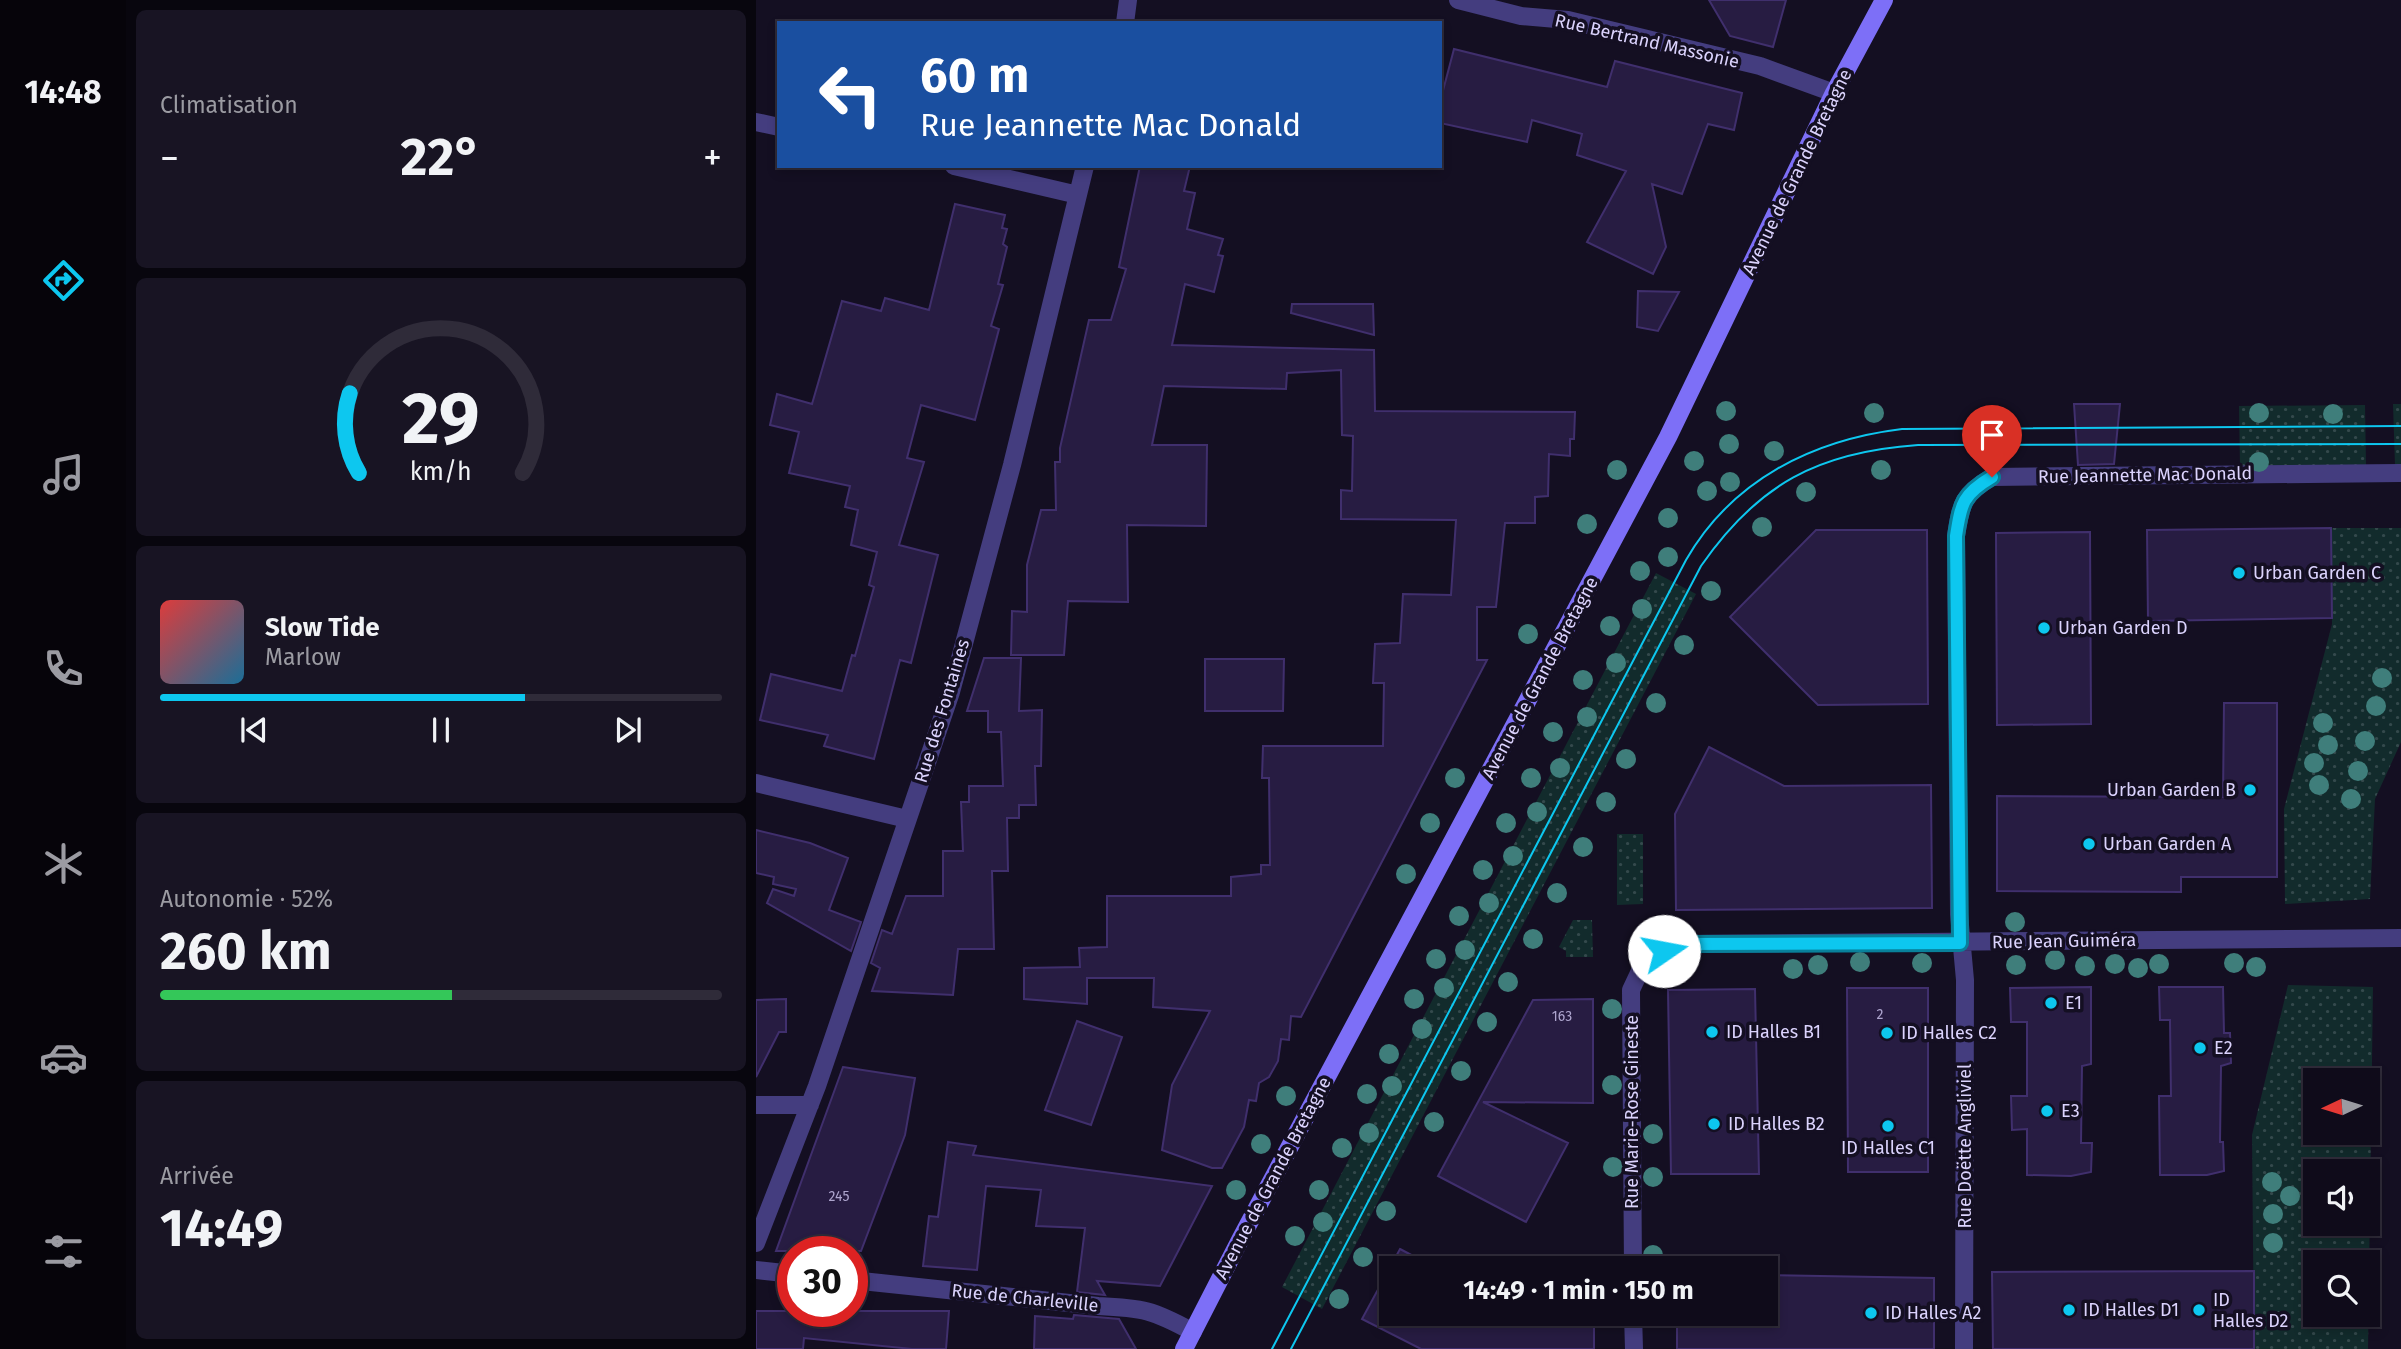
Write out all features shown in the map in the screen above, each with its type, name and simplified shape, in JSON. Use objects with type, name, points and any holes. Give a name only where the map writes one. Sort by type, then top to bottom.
[{"type":"main road","name":"Avenue de Grande Bretagne","points":[[1184,1349],[1236,1246],[1668,437],[1834,93],[1884,0]]},
{"type":"street","points":[[1125,21],[1128,0]]},
{"type":"street","name":"Rue Bertrand Massonie","points":[[1458,0],[1521,16],[1568,20],[1760,66],[1834,93]]},
{"type":"street","points":[[756,122],[777,127]]},
{"type":"street","points":[[963,168],[1078,195]]},
{"type":"street","name":"Rue des Fontaines","points":[[756,1243],[810,1104],[958,665],[1012,465],[1085,168]]},
{"type":"street","name":"Rue Jeannette Mac Donald","points":[[1960,943],[1956,536],[1960,511],[1971,490],[1992,477],[2401,473]]},
{"type":"street","points":[[756,783],[907,819]]},
{"type":"street","name":"Rue Jean Guiméra","points":[[1646,958],[1682,944],[2401,938]]},
{"type":"street","name":"Rue Doëtte Angliviel","points":[[1960,943],[1965,980],[1965,1349]]},
{"type":"street","name":"Rue Marie-Rose Gineste","points":[[1633,1256],[1631,990],[1646,958]]},
{"type":"street","points":[[756,1105],[810,1104]]},
{"type":"street","points":[[756,1270],[777,1272]]},
{"type":"street","name":"Rue de Charleville","points":[[868,1282],[1098,1306],[1138,1307],[1158,1313],[1193,1332]]},
{"type":"street","points":[[1633,1326],[1634,1349]]},
{"type":"green space","points":[[2393,404],[2401,404],[2401,465],[2395,465]]},
{"type":"green space","points":[[2365,405],[2366,465],[2240,466],[2239,406]]},
{"type":"green space","points":[[2331,528],[2401,528],[2401,742],[2375,799],[2370,899],[2285,904],[2284,809],[2332,624]]},
{"type":"green space","points":[[1656,573],[1696,594],[1322,1309],[1282,1287]]},
{"type":"green space","points":[[1617,834],[1643,834],[1643,904],[1617,905]]},
{"type":"green space","points":[[1573,920],[1592,920],[1593,957],[1566,957],[1566,951],[1559,947]]},
{"type":"green space","points":[[2288,985],[2373,987],[2372,1068],[2303,1068],[2303,1145],[2371,1145],[2371,1159],[2303,1159],[2303,1236],[2370,1236],[2369,1250],[2303,1250],[2303,1327],[2368,1327],[2368,1349],[2254,1349],[2252,1135]]},
{"type":"building","points":[[1709,0],[1786,0],[1773,47],[1730,36]]},
{"type":"building","points":[[1454,49],[1607,87],[1615,61],[1742,93],[1734,130],[1708,124],[1682,194],[1652,184],[1666,247],[1653,274],[1587,242],[1626,171],[1577,155],[1582,134],[1532,120],[1527,142],[1442,123],[1442,94]]},
{"type":"building","points":[[1140,168],[1190,168],[1184,191],[1195,193],[1187,229],[1223,239],[1218,255],[1223,256],[1214,292],[1185,284],[1172,345],[1374,350],[1375,411],[1575,412],[1570,456],[1549,454],[1548,496],[1535,497],[1535,523],[1505,523],[1496,607],[1477,607],[1477,660],[1487,660],[1301,1017],[1291,1016],[1289,1040],[1281,1039],[1278,1061],[1269,1077],[1259,1083],[1256,1101],[1249,1100],[1244,1127],[1222,1168],[1212,1168],[1162,1150],[1172,1085],[1210,1011],[1153,1007],[1154,978],[1087,978],[1087,1004],[1024,999],[1024,968],[1080,967],[1079,948],[1107,947],[1107,896],[1231,896],[1231,877],[1261,874],[1261,865],[1270,865],[1269,778],[1262,778],[1263,746],[1383,746],[1384,683],[1373,683],[1375,644],[1400,643],[1403,594],[1451,595],[1456,520],[1341,519],[1341,490],[1352,491],[1353,436],[1342,435],[1341,370],[1287,373],[1286,389],[1164,386],[1152,445],[1207,445],[1206,526],[1127,525],[1128,602],[1068,601],[1064,655],[1011,655],[1012,611],[1027,612],[1027,565],[1041,510],[1056,510],[1055,462],[1060,462],[1060,448],[1089,320],[1111,320],[1126,269],[1119,267]]},
{"type":"building","points":[[955,204],[1005,215],[1002,228],[1007,229],[1003,244],[1007,247],[998,284],[1003,285],[991,326],[999,329],[975,420],[921,405],[907,458],[924,462],[899,545],[938,555],[911,663],[900,660],[874,759],[824,746],[828,735],[760,720],[771,674],[842,691],[852,655],[855,656],[874,587],[869,585],[877,552],[851,545],[858,510],[845,507],[850,486],[789,473],[799,432],[770,425],[777,394],[812,404],[842,301],[881,311],[885,298],[929,310]]},
{"type":"building","points":[[1638,291],[1679,292],[1658,331],[1637,327]]},
{"type":"building","points":[[1292,304],[1373,304],[1374,335],[1291,313]]},
{"type":"building","points":[[2074,404],[2120,404],[2114,464],[2078,465]]},
{"type":"building","name":"Urban Garden C","points":[[2331,528],[2332,618],[2148,621],[2147,530]]},
{"type":"building","points":[[1816,530],[1927,530],[1928,704],[1818,705],[1730,617]]},
{"type":"building","name":"Urban Garden D","points":[[2090,532],[2091,724],[1997,725],[1996,533]]},
{"type":"building","points":[[984,658],[1021,658],[1019,711],[1042,710],[1041,766],[1035,766],[1036,805],[1019,805],[1019,818],[1007,818],[1008,871],[992,871],[994,949],[958,949],[953,995],[872,991],[880,968],[871,963],[882,930],[892,934],[906,896],[943,896],[943,851],[963,851],[961,802],[969,802],[969,786],[1003,786],[1001,732],[988,732],[988,711],[967,711]]},
{"type":"building","points":[[1205,659],[1284,659],[1283,711],[1205,711]]},
{"type":"building","points":[[2224,703],[2277,703],[2277,877],[2181,877],[2181,892],[1997,891],[1997,796],[2223,797]]},
{"type":"building","points":[[1709,747],[1784,786],[1931,785],[1932,908],[1676,910],[1675,814]]},
{"type":"building","points":[[756,830],[810,843],[848,858],[829,910],[861,922],[851,951],[767,903],[773,889],[794,896],[796,889],[773,884],[774,877],[756,873]]},
{"type":"building","points":[[2091,987],[2091,1064],[2082,1066],[2081,1143],[2092,1143],[2091,1172],[2071,1176],[2027,1175],[2027,1129],[2012,1130],[2011,1096],[2027,1096],[2027,1022],[2011,1022],[2010,988]]},
{"type":"building","points":[[2159,987],[2223,987],[2224,1033],[2230,1033],[2231,1063],[2221,1066],[2220,1142],[2223,1142],[2224,1171],[2207,1175],[2160,1175],[2159,1096],[2171,1096],[2170,1020],[2160,1020]]},
{"type":"building","points":[[1847,988],[1928,988],[1928,1172],[1848,1172]]},
{"type":"building","points":[[1755,989],[1759,1174],[1671,1174],[1668,990]]},
{"type":"building","points":[[786,999],[786,1032],[779,1032],[756,1077],[756,1000]]},
{"type":"building","points":[[1593,999],[1593,1103],[1483,1102],[1568,1143],[1526,1222],[1438,1176],[1533,1000]]},
{"type":"building","points":[[1077,1021],[1122,1037],[1091,1125],[1045,1110]]},
{"type":"building","points":[[843,1067],[915,1078],[905,1135],[867,1236],[781,1236]]},
{"type":"building","points":[[948,1142],[976,1146],[973,1155],[1212,1186],[1160,1286],[1097,1281],[1105,1295],[1077,1292],[1085,1228],[1036,1226],[1041,1190],[986,1186],[977,1270],[923,1266],[929,1216],[938,1217]]},
{"type":"building","points":[[1400,1249],[1413,1256],[1396,1256]]},
{"type":"building","points":[[2254,1271],[2254,1349],[1993,1349],[1992,1272]]},
{"type":"building","name":"ID Halles A2","points":[[1778,1275],[1934,1278],[1934,1349],[1677,1349],[1677,1326],[1778,1326]]},
{"type":"building","points":[[1379,1288],[1379,1326],[1594,1326],[1594,1349],[1421,1349],[1362,1319]]},
{"type":"building","points":[[756,1311],[777,1311],[777,1327],[868,1327],[868,1311],[949,1311],[946,1349],[912,1349],[804,1338],[803,1349],[756,1349]]},
{"type":"building","points":[[1074,1315],[1119,1319],[1136,1349],[1034,1349],[1035,1316],[1073,1319]]},
{"type":"tram line","points":[[1272,1349],[1686,560],[1705,532],[1727,507],[1751,486],[1806,454],[1837,443],[1902,429],[2401,426]]},
{"type":"tram line","points":[[1291,1349],[1701,566],[1745,513],[1768,494],[1793,477],[1850,455],[1918,445],[2401,444]]},
{"type":"place","name":"Urban Garden C","points":[[2239,573]]},
{"type":"place","name":"Urban Garden D","points":[[2044,628]]},
{"type":"place","name":"Urban Garden B","points":[[2250,790]]},
{"type":"place","name":"Urban Garden A","points":[[2089,844]]},
{"type":"place","name":"E1","points":[[2051,1003]]},
{"type":"place","name":"ID Halles B1","points":[[1712,1032]]},
{"type":"place","name":"ID Halles C2","points":[[1887,1033]]},
{"type":"place","name":"E2","points":[[2200,1048]]},
{"type":"place","name":"E3","points":[[2047,1111]]},
{"type":"place","name":"ID Halles B2","points":[[1714,1124]]},
{"type":"place","name":"ID Halles C1","points":[[1888,1126]]},
{"type":"place","name":"ID Halles D1","points":[[2069,1310]]},
{"type":"place","name":"ID Halles D2","points":[[2199,1310]]},
{"type":"place","name":"ID Halles A2","points":[[1871,1313]]},
{"type":"route","points":[[1664,951],[1682,944],[1960,943],[1956,536],[1960,511],[1971,490],[1992,477]]}]
